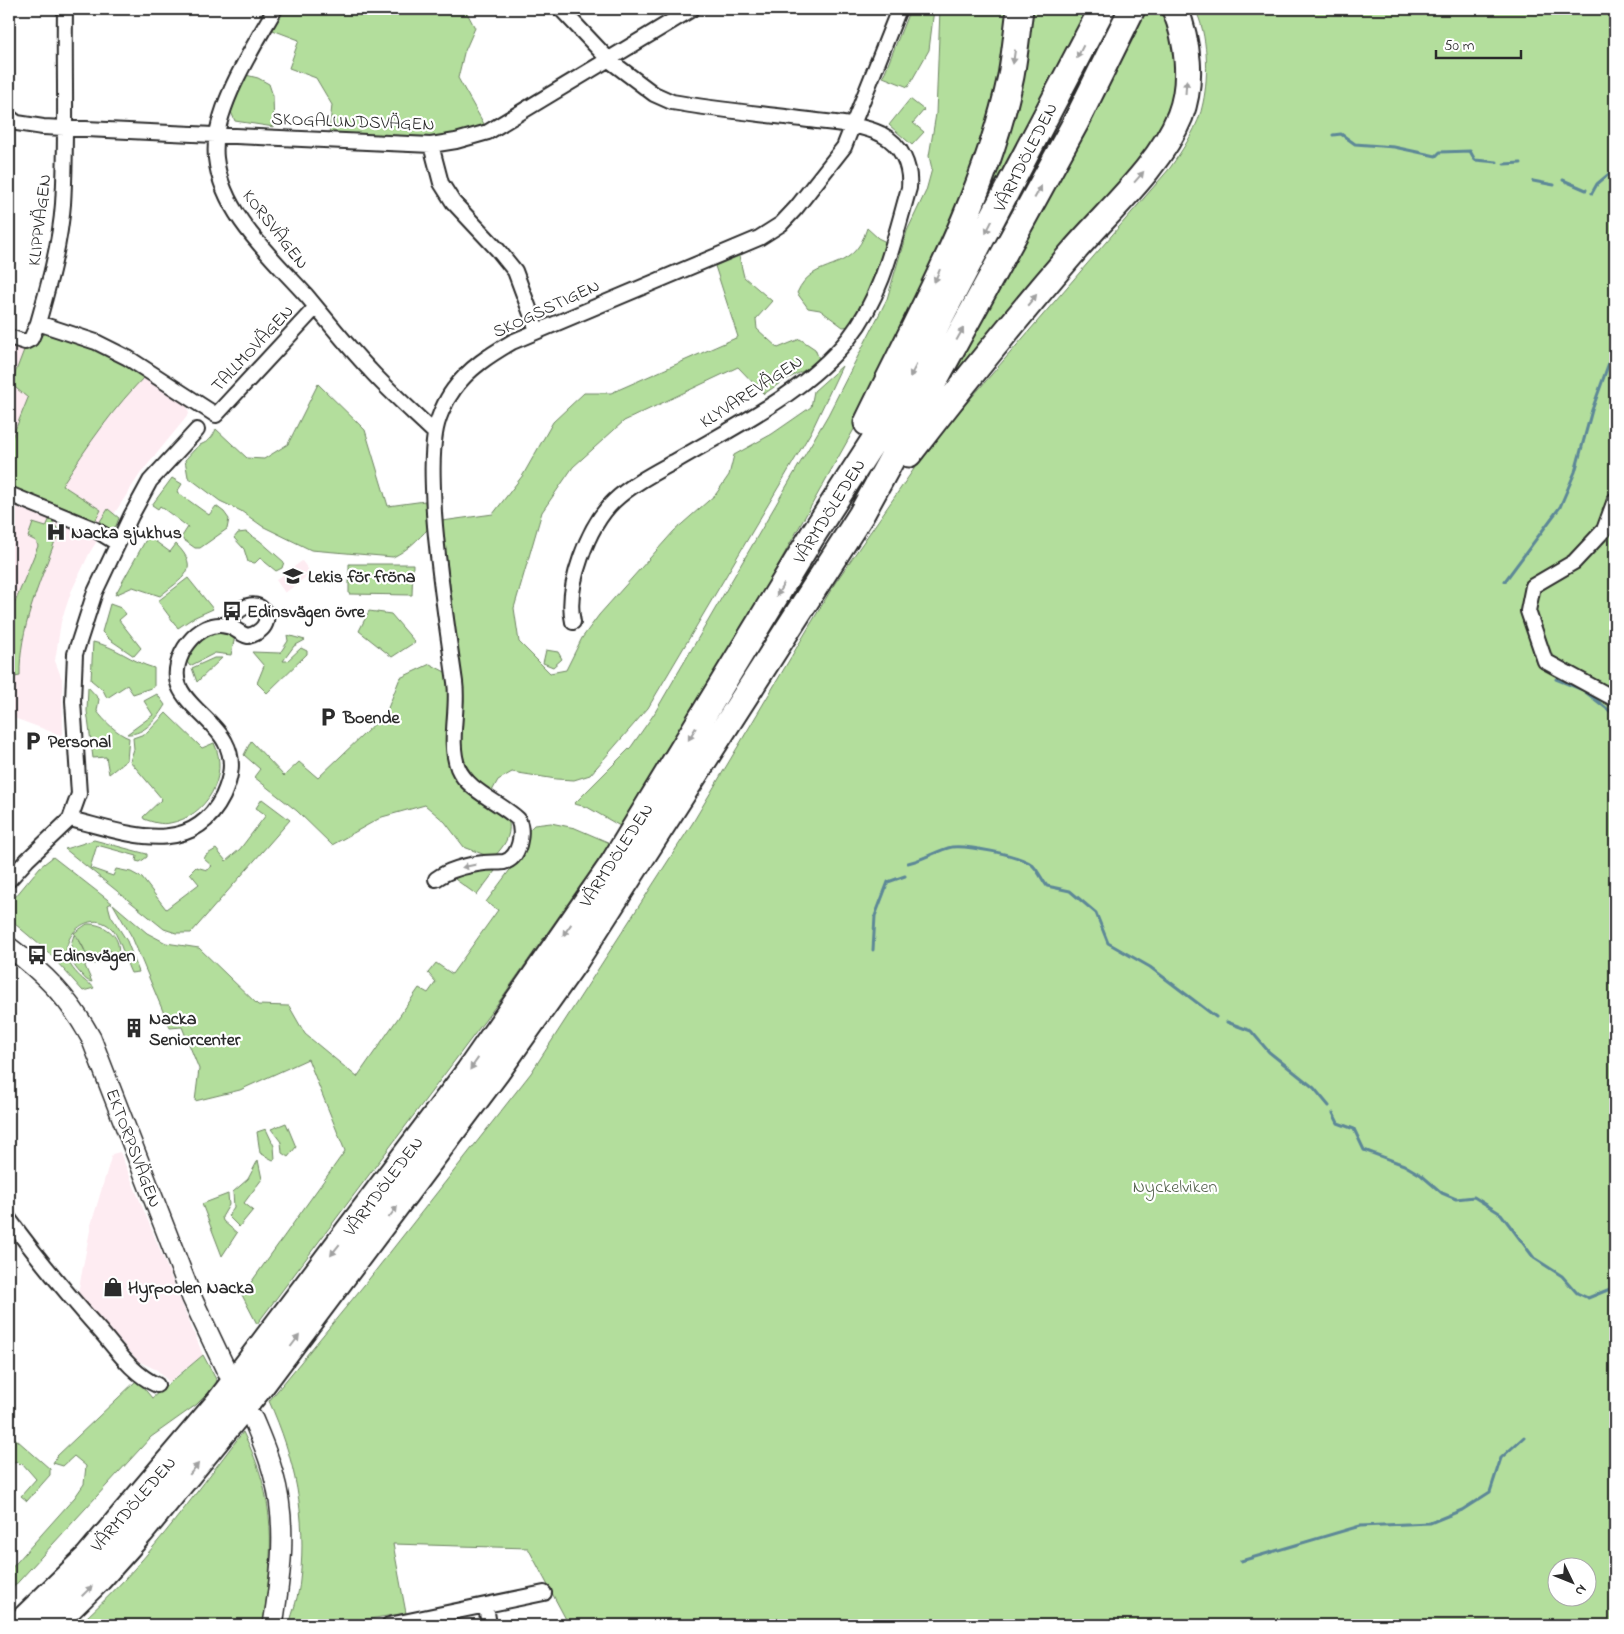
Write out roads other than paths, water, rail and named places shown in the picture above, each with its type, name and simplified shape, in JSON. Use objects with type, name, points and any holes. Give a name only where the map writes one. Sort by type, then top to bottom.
[{"type":"highway","points":[[814,533],[929,295],[982,172],[1011,76],[1020,9]]},
{"type":"highway","name":"VÄRMDÖLEDEN","points":[[18,1625],[87,1558],[213,1409],[469,1071],[612,865],[814,533],[885,423],[1102,9]]},
{"type":"highway","name":"VÄRMDÖLEDEN","points":[[52,1625],[99,1579],[141,1532],[261,1386],[496,1073],[576,960],[861,516],[1076,122],[1132,9]]},
{"type":"highway","points":[[861,516],[969,376],[1073,252],[1142,174],[1172,133],[1186,94],[1187,67],[1184,38],[1175,9]]},
{"type":"street","name":"KLIPPVÄGEN","points":[[38,323],[56,254],[63,205],[66,128],[65,9]]},
{"type":"street","name":"KORSVÄGEN","points":[[275,9],[242,65],[226,103],[217,136],[216,158],[227,196],[266,253],[370,370],[435,433]]},
{"type":"street","name":"KLYVAREVÄGEN","points":[[561,9],[609,60],[654,94],[672,102],[852,126],[880,134],[892,142],[904,156],[910,176],[909,188],[882,280],[873,300],[849,338],[803,383],[771,405],[658,471],[614,501],[603,514],[591,534],[578,567],[570,608],[573,622]]},
{"type":"street","name":"SKOGALUNDSVÄGEN","points":[[9,118],[17,123],[66,128],[431,145],[456,142],[488,132],[692,9]]},
{"type":"street","name":"SKOGSSTIGEN","points":[[436,879],[457,869],[484,863],[505,862],[514,855],[522,826],[518,819],[464,779],[456,757],[454,741],[456,695],[436,544],[433,491],[435,433],[440,414],[453,390],[468,372],[486,357],[537,330],[769,233],[796,208],[844,147],[899,9]]},
{"type":"street","points":[[431,145],[441,183],[453,202],[515,271],[537,330]]},
{"type":"street","name":"TALLMOVÄGEN","points":[[38,323],[96,342],[128,358],[216,415],[316,307]]},
{"type":"street","points":[[9,337],[25,342],[30,339],[38,323]]},
{"type":"street","points":[[9,880],[70,819],[79,794],[73,700],[75,654],[95,592],[117,542],[150,481],[197,430]]},
{"type":"street","points":[[9,494],[94,529],[117,542]]},
{"type":"street","points":[[1615,500],[1604,530],[1574,562],[1533,586],[1528,611],[1545,661],[1615,699]]},
{"type":"street","points":[[70,819],[167,838],[190,831],[214,811],[231,778],[229,754],[225,741],[179,687],[176,666],[187,644],[212,627],[227,625]]},
{"type":"street","name":"EKTORPSVÄGEN","points":[[9,947],[40,970],[81,1021],[91,1038],[192,1298],[228,1372]]},
{"type":"street","points":[[9,1219],[34,1254],[142,1379],[157,1386]]},
{"type":"street","points":[[253,1419],[273,1470],[282,1515],[280,1573],[273,1625]]},
{"type":"street","points":[[389,1625],[544,1593]]},
{"type":"street","points":[[486,1606],[489,1625]]},
{"type":"waterway","points":[[1333,135],[1341,134],[1355,144],[1394,147],[1436,156],[1440,152],[1470,151],[1475,160],[1497,162]]},
{"type":"waterway","points":[[1504,164],[1521,163]]},
{"type":"waterway","points":[[1592,193],[1597,184],[1615,169]]},
{"type":"waterway","points":[[1563,180],[1586,190]]},
{"type":"waterway","points":[[1533,181],[1554,185]]},
{"type":"waterway","points":[[1505,581],[1560,507],[1575,472],[1592,410],[1615,346]]},
{"type":"waterway","points":[[1556,679],[1583,690],[1615,715]]},
{"type":"waterway","points":[[908,863],[952,847],[993,851],[1025,861],[1033,866],[1047,886],[1070,891],[1096,913],[1108,943],[1150,967],[1216,1017]]},
{"type":"waterway","points":[[873,950],[875,916],[888,882],[905,876]]},
{"type":"waterway","points":[[1227,1022],[1251,1031],[1269,1052],[1314,1088],[1329,1106]]},
{"type":"waterway","points":[[1333,1113],[1338,1123],[1354,1129],[1364,1150],[1404,1165],[1421,1175],[1442,1193],[1456,1199],[1474,1197],[1501,1214],[1534,1258],[1562,1276],[1577,1293],[1588,1298],[1610,1289],[1615,1292]]},
{"type":"waterway","points":[[1241,1561],[1360,1526],[1430,1523],[1462,1510],[1490,1492],[1501,1458],[1524,1437]]},
{"type":"place","name":"Nacka sjukhus","points":[[56,532]]},
{"type":"place","name":"Lekis för fröna","points":[[293,576]]},
{"type":"place","name":"Edinsvägen övre","points":[[232,611]]},
{"type":"place","name":"Boende","points":[[328,717]]},
{"type":"place","name":"Personal","points":[[33,741]]},
{"type":"place","name":"Edinsvägen","points":[[37,955]]},
{"type":"place","name":"Nacka Seniorcenter","points":[[134,1028]]},
{"type":"place","name":"Hyrpoolen Nacka","points":[[113,1287]]},
{"type":"park label","name":"Nyckelviken","points":[[1175,1186]]}]
